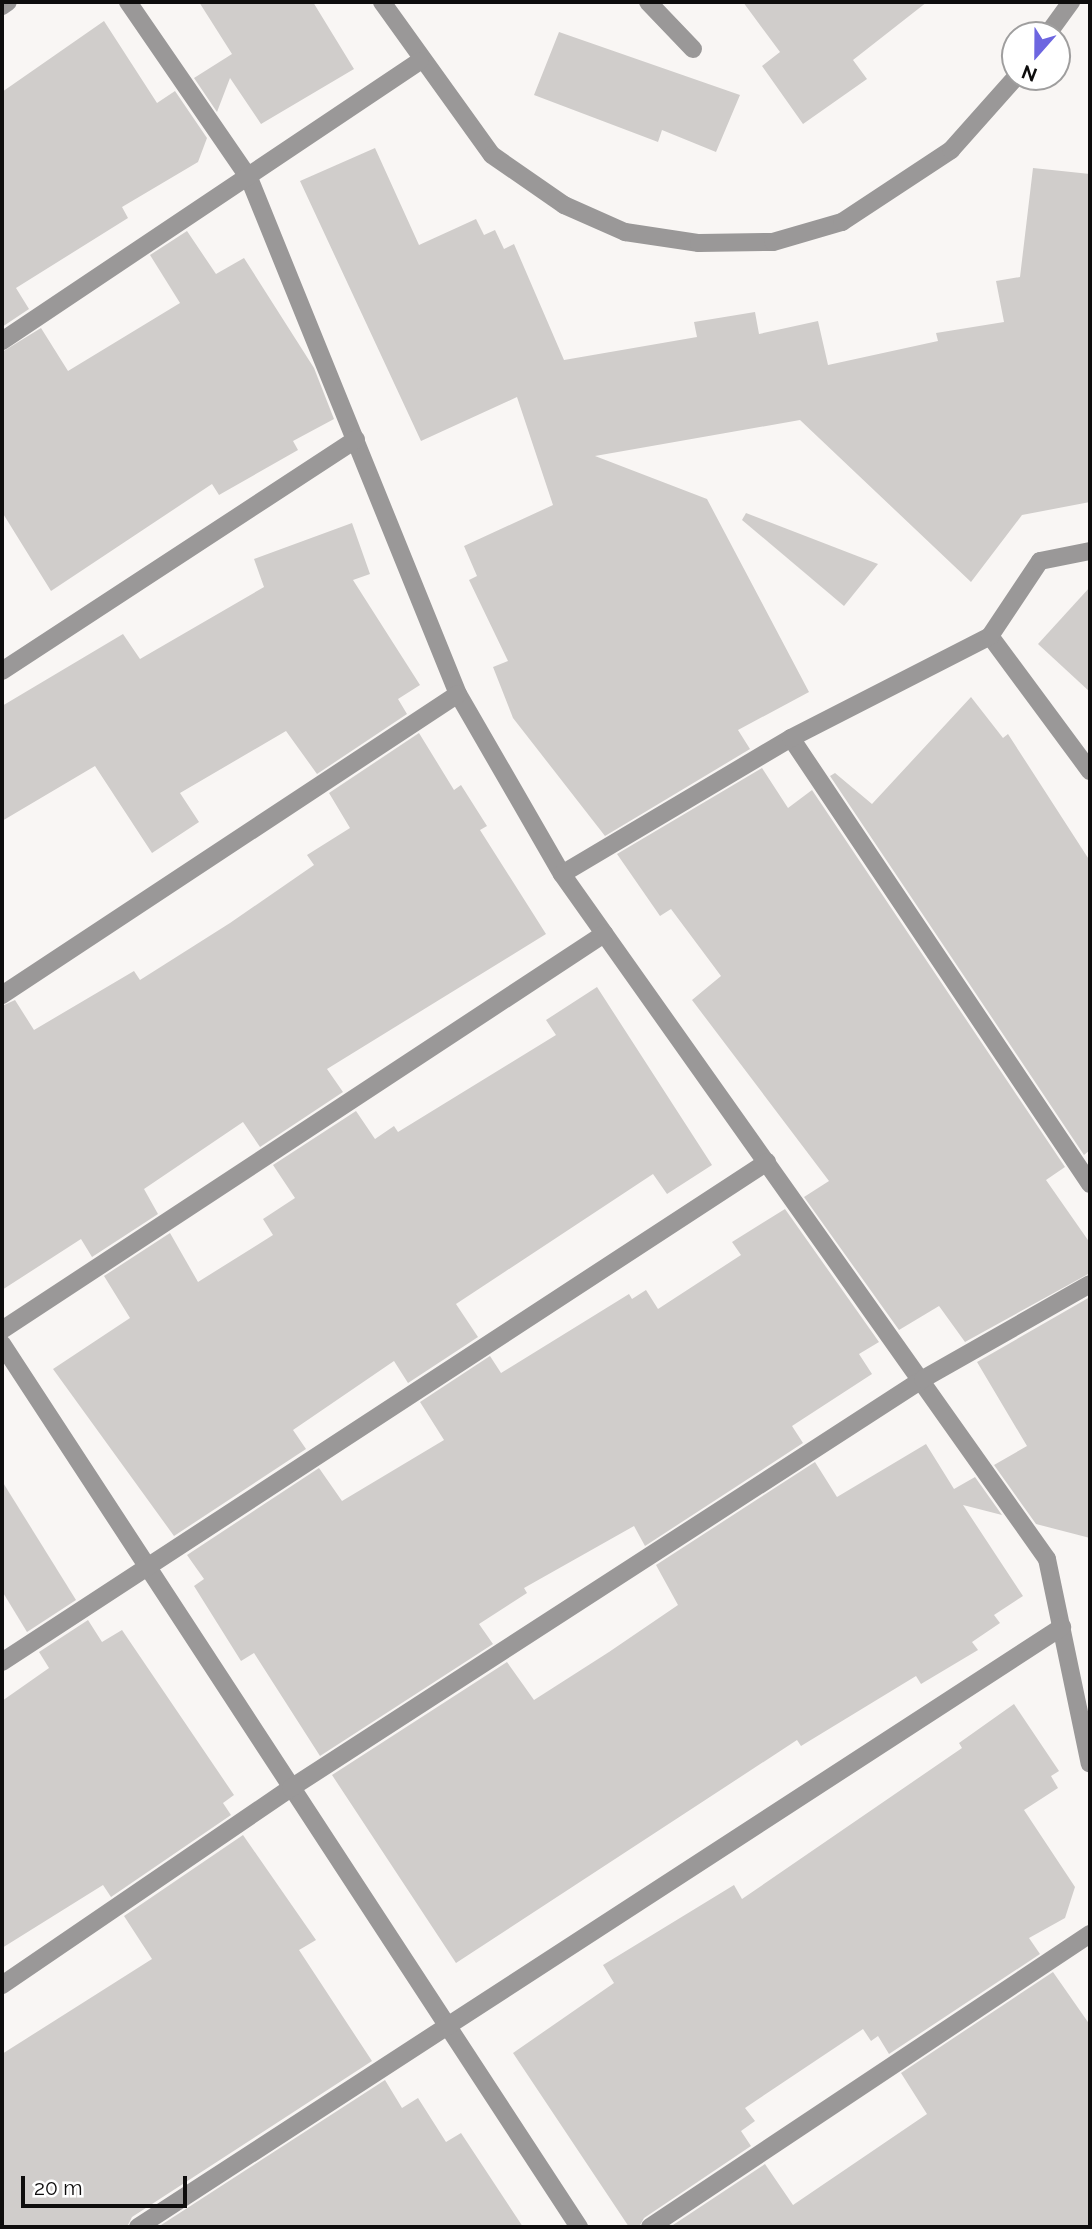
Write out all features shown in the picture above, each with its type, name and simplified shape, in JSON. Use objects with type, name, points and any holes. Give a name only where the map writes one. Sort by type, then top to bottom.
[{"type":"street","points":[[2,6],[8,2]]},
{"type":"street","points":[[128,2],[249,178],[458,694],[562,874],[923,1379],[1047,1559],[1090,1763]]},
{"type":"street","points":[[382,2],[420,61],[492,155],[564,205],[625,232],[699,243],[773,242],[842,222],[951,150],[1004,91]]},
{"type":"street","points":[[648,2],[693,49]]},
{"type":"street","points":[[1057,21],[1071,2]]},
{"type":"street","points":[[2,341],[420,61]]},
{"type":"street","points":[[2,670],[356,439]]},
{"type":"street","points":[[562,874],[791,738],[990,636],[1040,561],[1090,551]]},
{"type":"street","points":[[990,636],[1090,771]]},
{"type":"street","points":[[2,995],[458,694]]},
{"type":"street","points":[[791,738],[1090,1184]]},
{"type":"street","points":[[2,1330],[604,934]]},
{"type":"street","points":[[2,1662],[767,1162]]},
{"type":"street","points":[[2,1985],[291,1788],[923,1379],[1090,1283]]},
{"type":"street","points":[[2,1344],[579,2227]]},
{"type":"street","points":[[138,2227],[444,2023],[1062,1627]]},
{"type":"street","points":[[650,2227],[1090,1934]]},
{"type":"building","points":[[199,2],[313,2],[354,69],[261,124],[230,78],[217,112],[194,78],[232,54]]},
{"type":"building","points":[[743,2],[927,2],[853,60],[867,79],[803,124],[762,66],[780,52]]},
{"type":"building","points":[[104,21],[157,103],[175,91],[207,138],[198,162],[122,207],[128,218],[16,288],[29,309],[2,327],[2,92]]},
{"type":"building","points":[[559,32],[740,95],[716,152],[662,130],[658,142],[534,95]]},
{"type":"building","points":[[375,148],[419,245],[476,219],[484,235],[495,230],[504,249],[514,244],[564,360],[697,337],[694,322],[755,312],[759,334],[818,321],[828,365],[938,341],[936,333],[1004,322],[996,281],[1020,277],[1033,168],[1090,174],[1090,502],[1022,515],[971,582],[800,420],[595,456],[707,499],[809,692],[738,730],[750,749],[605,836],[513,718],[493,667],[508,661],[469,580],[477,576],[464,546],[553,505],[517,397],[421,441],[300,181]]},
{"type":"building","points":[[187,231],[216,274],[244,258],[314,368],[334,419],[293,441],[298,450],[219,495],[212,484],[51,591],[2,512],[2,352],[41,328],[68,371],[180,303],[150,255]]},
{"type":"building","points":[[746,513],[878,564],[844,606],[742,520]]},
{"type":"building","points":[[352,523],[370,574],[353,580],[420,685],[398,699],[407,714],[317,774],[286,731],[180,793],[199,822],[152,853],[95,766],[2,821],[2,706],[123,634],[140,659],[264,587],[254,559]]},
{"type":"building","points":[[1090,587],[1090,692],[1038,644]]},
{"type":"building","points":[[971,697],[1003,738],[1008,734],[1090,861],[1090,1150],[1084,1155],[830,776],[835,773],[872,804]]},
{"type":"building","points":[[419,733],[454,790],[461,785],[487,826],[480,830],[546,934],[327,1069],[343,1092],[260,1147],[243,1122],[144,1189],[158,1214],[92,1257],[81,1239],[2,1290],[2,1006],[15,1000],[34,1030],[134,971],[140,980],[230,923],[314,865],[307,855],[350,828],[329,793]]},
{"type":"building","points":[[762,768],[788,808],[812,790],[1065,1167],[1046,1180],[1090,1243],[1090,1273],[965,1342],[939,1306],[899,1330],[804,1197],[829,1181],[692,1000],[721,976],[671,909],[660,916],[617,854]]},
{"type":"building","points":[[597,987],[712,1165],[667,1194],[653,1174],[456,1304],[478,1337],[408,1383],[394,1361],[293,1430],[306,1449],[174,1536],[53,1369],[130,1318],[104,1276],[170,1233],[198,1282],[273,1235],[263,1219],[295,1198],[273,1165],[356,1111],[375,1139],[394,1126],[398,1132],[556,1035],[546,1020]]},
{"type":"building","points":[[785,1209],[879,1342],[859,1354],[872,1374],[792,1426],[803,1443],[645,1546],[634,1526],[524,1588],[527,1593],[479,1624],[493,1644],[320,1756],[254,1653],[241,1661],[194,1586],[204,1579],[187,1555],[319,1468],[342,1501],[444,1440],[420,1402],[490,1356],[501,1373],[629,1294],[632,1299],[646,1290],[658,1309],[741,1255],[732,1242]]},
{"type":"building","points":[[1090,1297],[1090,1538],[1036,1524],[994,1465],[1027,1446],[977,1362]]},
{"type":"building","points":[[926,1444],[954,1489],[975,1477],[1002,1515],[963,1505],[1023,1596],[994,1615],[1000,1623],[972,1642],[978,1650],[921,1684],[916,1676],[801,1746],[797,1740],[456,1963],[332,1775],[507,1662],[534,1700],[609,1652],[678,1605],[656,1565],[815,1462],[837,1497]]},
{"type":"building","points":[[2,1481],[76,1600],[27,1632],[2,1591]]},
{"type":"building","points":[[88,1620],[102,1642],[122,1630],[234,1795],[223,1803],[231,1815],[111,1897],[103,1885],[2,1948],[2,1701],[49,1668],[39,1652]]},
{"type":"building","points":[[1014,1704],[1059,1771],[1051,1776],[1058,1788],[1024,1810],[1075,1887],[1065,1918],[1029,1938],[1040,1954],[889,2054],[878,2036],[871,2041],[863,2029],[745,2108],[755,2121],[741,2131],[751,2146],[644,2218],[639,2227],[629,2227],[513,2053],[614,1983],[603,1965],[734,1885],[742,1899],[962,1748],[959,1743]]},
{"type":"building","points":[[243,1835],[316,1940],[299,1950],[372,2061],[132,2217],[127,2227],[2,2227],[2,2054],[152,1959],[124,1916]]},
{"type":"building","points":[[1053,1972],[1090,2025],[1090,2227],[670,2227],[765,2164],[793,2205],[927,2114],[901,2073]]},
{"type":"building","points":[[385,2080],[402,2108],[418,2098],[446,2142],[461,2133],[523,2227],[158,2227]]}]
